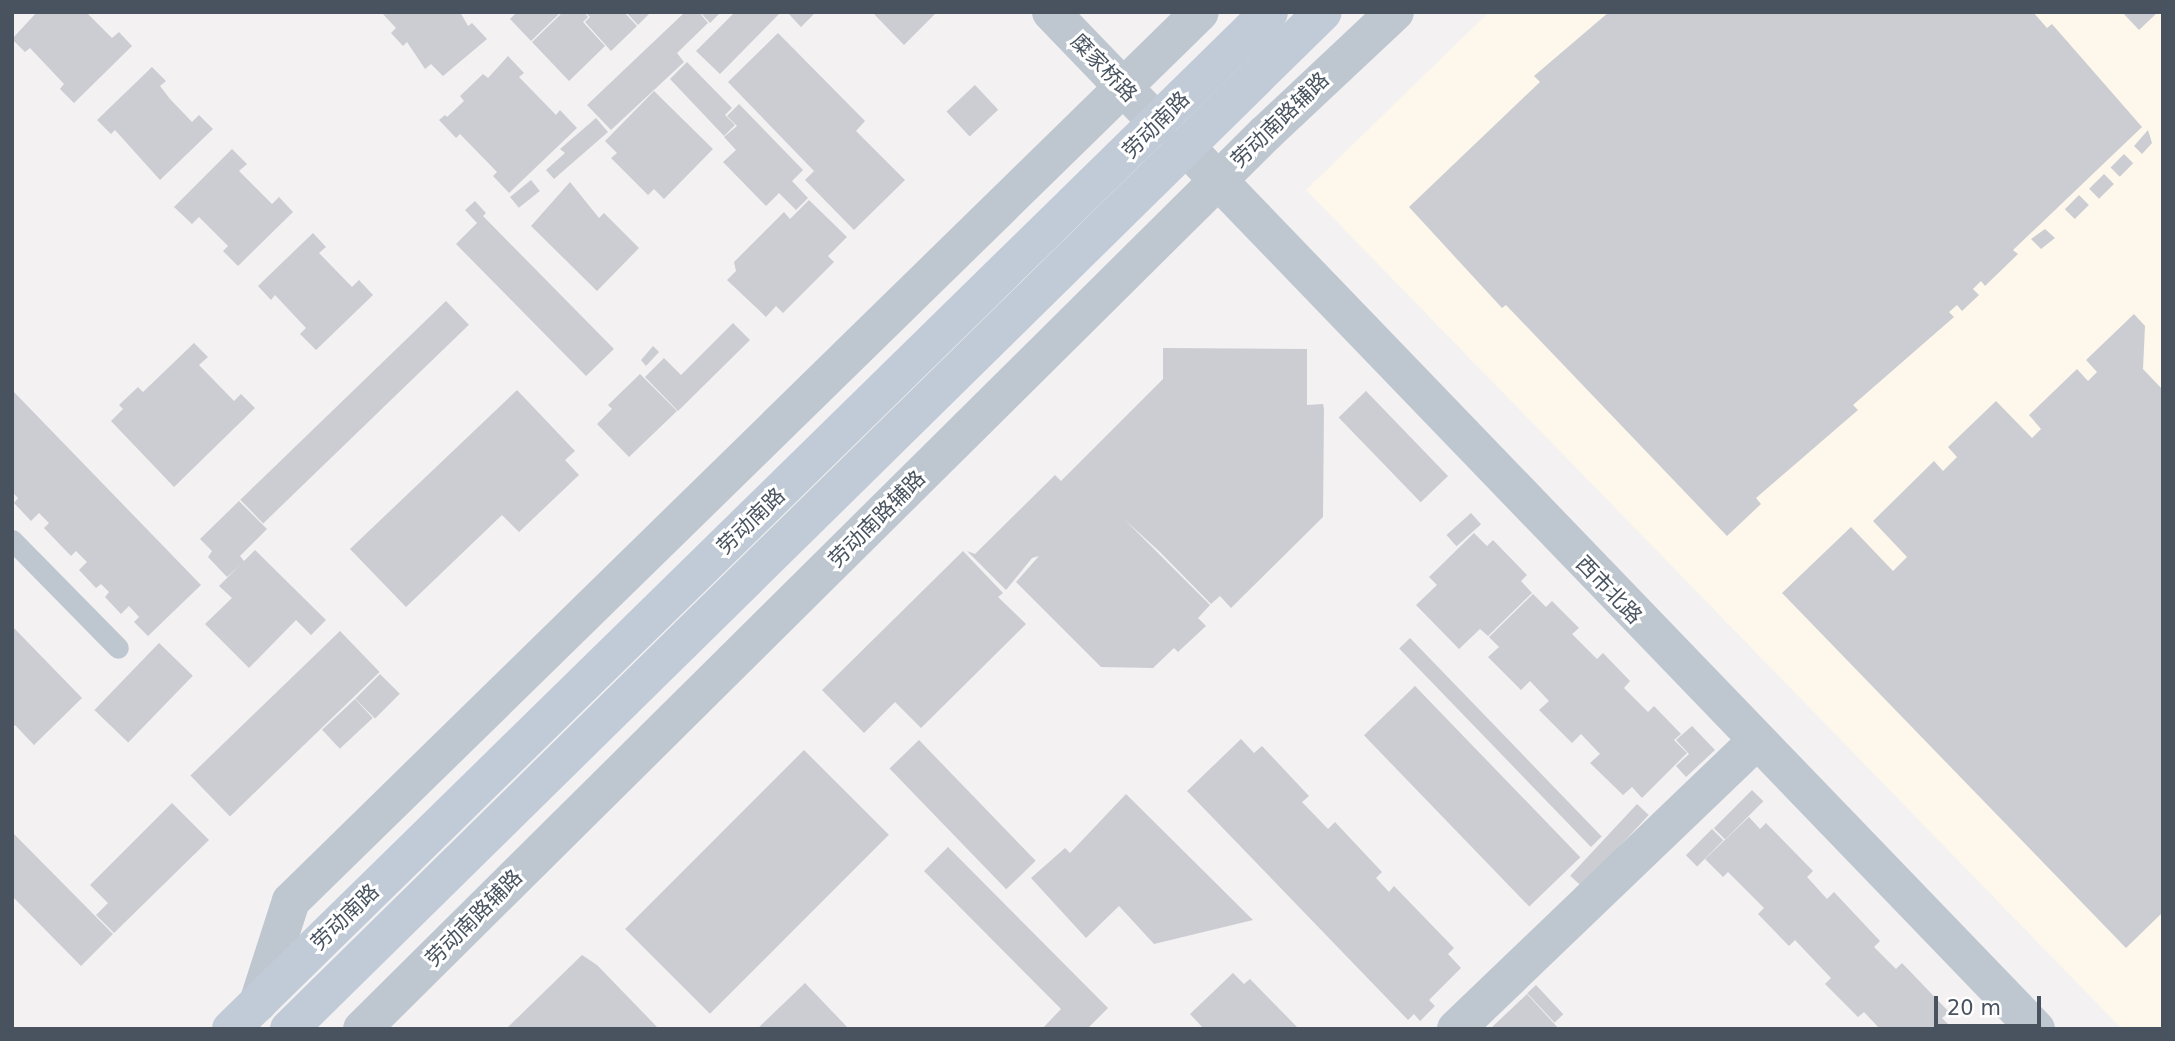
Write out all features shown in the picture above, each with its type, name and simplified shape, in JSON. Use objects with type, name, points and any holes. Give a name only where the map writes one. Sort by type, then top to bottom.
[{"type":"main road","name":"劳动南路","points":[[289,1029],[1172,135],[1269,12]]},
{"type":"main road","name":"劳动南路","points":[[231,1029],[1172,135],[1323,12]]},
{"type":"street","name":"糜家桥路","points":[[1051,12],[1172,135]]},
{"type":"street","points":[[258,1003],[291,901],[1200,12]]},
{"type":"street","name":"劳动南路辅路","points":[[362,1029],[1218,180],[1395,12]]},
{"type":"street","name":"西市北路","points":[[1172,135],[1755,742],[2036,1029]]},
{"type":"street","points":[[1456,1029],[1755,742]]},
{"type":"lane","points":[[12,540],[118,648]]},
{"type":"shaded area","points":[[1489,12],[2163,12],[2163,1029],[2122,1029],[1306,190]]},
{"type":"building","points":[[37,12],[86,12],[112,38],[119,32],[132,46],[74,103],[60,89],[64,84],[30,48],[25,52],[12,39]]},
{"type":"building","points":[[381,12],[460,12],[468,26],[472,23],[487,39],[443,76],[431,64],[425,69],[407,42],[403,46],[391,33],[396,28]]},
{"type":"building","points":[[517,12],[561,12],[531,41],[510,19]]},
{"type":"building","points":[[563,12],[584,12],[588,17],[583,22],[605,46],[569,81],[532,42]]},
{"type":"building","points":[[585,12],[624,12],[637,26],[611,51],[585,22],[590,17]]},
{"type":"building","points":[[626,12],[651,12],[638,25]]},
{"type":"building","points":[[685,12],[699,12],[708,23],[677,53],[684,62],[611,130],[587,105]]},
{"type":"building","points":[[700,12],[721,12],[710,23]]},
{"type":"building","points":[[735,12],[781,12],[720,74],[696,51]]},
{"type":"building","points":[[787,12],[816,12],[801,27]]},
{"type":"building","points":[[872,12],[937,12],[904,45]]},
{"type":"building","points":[[1609,12],[2033,12],[2047,28],[2052,24],[2142,127],[2013,250],[2018,254],[1985,286],[1981,281],[1973,289],[1979,295],[1962,311],[1957,305],[1949,312],[1954,317],[1853,405],[1858,410],[1756,498],[1761,504],[1727,536],[1506,305],[1502,308],[1409,207],[1540,82],[1534,76]]},
{"type":"building","points":[[2122,12],[2158,12],[2139,30]]},
{"type":"building","points":[[778,33],[865,121],[856,131],[905,180],[854,230],[805,180],[814,171],[728,82]]},
{"type":"building","points":[[508,56],[524,73],[519,77],[556,115],[560,110],[577,128],[509,193],[493,176],[497,172],[460,134],[456,138],[439,120],[445,115],[447,117],[464,101],[460,96],[483,74],[488,78]]},
{"type":"building","points":[[687,62],[732,108],[725,115],[735,125],[724,136],[670,79]]},
{"type":"building","points":[[152,67],[166,81],[160,86],[192,122],[199,115],[213,129],[160,180],[115,130],[111,134],[97,120]]},
{"type":"building","points":[[975,85],[998,110],[970,136],[946,112]]},
{"type":"building","points":[[654,91],[713,149],[664,199],[654,189],[648,195],[611,158],[617,153],[605,141]]},
{"type":"building","points":[[739,104],[803,170],[792,181],[808,198],[796,210],[779,193],[766,206],[723,162],[736,150],[724,137],[737,126],[727,116]]},
{"type":"building","points":[[596,118],[608,132],[554,179],[546,170],[565,153],[560,149]]},
{"type":"building","points":[[2148,130],[2152,143],[2142,154],[2134,146]]},
{"type":"building","points":[[232,149],[247,164],[239,171],[272,204],[279,197],[293,212],[238,266],[223,251],[228,246],[199,217],[192,224],[174,207]]},
{"type":"building","points":[[2124,154],[2133,163],[2120,177],[2111,167]]},
{"type":"building","points":[[2104,174],[2114,184],[2099,199],[2089,189]]},
{"type":"building","points":[[531,180],[540,191],[519,208],[510,197]]},
{"type":"building","points":[[570,182],[599,218],[604,213],[639,248],[597,291],[531,226]]},
{"type":"building","points":[[2079,195],[2089,205],[2075,219],[2065,209]]},
{"type":"building","points":[[809,200],[847,237],[828,256],[834,262],[783,313],[776,306],[766,317],[727,280],[736,271],[734,262],[784,212],[790,219]]},
{"type":"building","points":[[475,201],[486,213],[483,216],[614,349],[586,376],[456,244],[477,223],[465,210]]},
{"type":"building","points":[[2045,229],[2055,238],[2041,249],[2031,239]]},
{"type":"building","points":[[313,233],[326,247],[319,253],[352,287],[359,280],[373,295],[316,350],[300,334],[306,328],[275,295],[271,300],[258,286]]},
{"type":"building","points":[[446,301],[469,325],[263,523],[240,500]]},
{"type":"building","points":[[2134,314],[2145,326],[2143,369],[2163,390],[2163,912],[2126,948],[1782,593],[1851,527],[1893,571],[1907,557],[1873,521],[1934,461],[1943,471],[1957,457],[1948,447],[1996,401],[2032,438],[2041,429],[2029,415],[2077,369],[2088,381],[2097,372],[2086,360]]},
{"type":"building","points":[[733,323],[750,340],[678,411],[645,377],[664,358],[681,375]]},
{"type":"building","points":[[194,343],[208,357],[199,365],[234,401],[241,394],[255,408],[174,487],[111,421],[123,409],[119,405],[138,387],[143,392]]},
{"type":"building","points":[[653,346],[659,352],[646,366],[641,360]]},
{"type":"building","points":[[1163,348],[1307,349],[1307,405],[1323,404],[1324,409],[1323,517],[1231,608],[1220,596],[1211,604],[1124,519],[1210,605],[1198,618],[1206,626],[1178,652],[1174,648],[1153,668],[1101,667],[1016,582],[1039,556],[1032,558],[1006,590],[967,551],[975,554],[1055,475],[1061,481],[1163,379]]},
{"type":"building","points":[[640,374],[677,411],[629,457],[597,424],[612,409],[608,405]]},
{"type":"building","points":[[12,390],[201,585],[148,636],[134,622],[139,617],[129,606],[121,614],[105,597],[109,592],[101,584],[96,588],[79,570],[87,562],[76,551],[71,556],[44,528],[49,523],[39,513],[31,521],[14,503],[18,498],[12,492]]},
{"type":"building","points":[[517,390],[575,451],[565,460],[579,475],[519,532],[502,515],[406,607],[350,549]]},
{"type":"building","points":[[1366,391],[1448,476],[1421,502],[1339,417]]},
{"type":"building","points":[[239,501],[267,529],[240,556],[244,561],[255,550],[326,620],[311,635],[296,620],[249,668],[205,624],[232,598],[219,586],[240,565],[227,577],[208,557],[212,551],[200,539]]},
{"type":"building","points":[[1471,513],[1481,524],[1457,546],[1446,535]]},
{"type":"building","points":[[1474,533],[1487,546],[1493,540],[1527,575],[1521,581],[1532,593],[1488,636],[1480,629],[1459,649],[1416,605],[1437,585],[1429,577]]},
{"type":"building","points":[[963,551],[1003,593],[998,597],[1026,624],[921,728],[895,702],[864,733],[822,690]]},
{"type":"building","points":[[1533,594],[1546,607],[1552,601],[1579,628],[1572,634],[1597,659],[1603,653],[1630,681],[1624,688],[1648,712],[1654,706],[1681,734],[1674,740],[1687,753],[1642,798],[1632,787],[1623,795],[1590,763],[1600,754],[1581,734],[1572,743],[1539,710],[1549,701],[1530,681],[1521,690],[1488,657],[1499,647],[1489,637]]},
{"type":"building","points":[[12,626],[82,698],[34,745],[15,725],[12,728]]},
{"type":"building","points":[[340,631],[380,672],[230,816],[190,775]]},
{"type":"building","points":[[1410,638],[1602,837],[1591,847],[1399,648]]},
{"type":"building","points":[[159,643],[193,676],[128,743],[94,710]]},
{"type":"building","points":[[380,674],[400,694],[375,719],[355,699]]},
{"type":"building","points":[[1415,686],[1580,857],[1529,907],[1364,735]]},
{"type":"building","points":[[355,699],[373,718],[340,749],[322,730]]},
{"type":"building","points":[[1692,726],[1715,750],[1686,777],[1676,766],[1689,754],[1676,740]]},
{"type":"building","points":[[1241,739],[1254,753],[1262,746],[1309,796],[1302,802],[1328,829],[1335,822],[1382,872],[1376,878],[1389,892],[1394,886],[1454,948],[1448,954],[1461,968],[1429,1000],[1435,1006],[1420,1021],[1414,1014],[1408,1020],[1187,791]]},
{"type":"building","points":[[919,740],[1036,861],[1006,889],[890,768]]},
{"type":"building","points":[[804,750],[889,835],[710,1014],[625,929]]},
{"type":"building","points":[[1752,790],[1763,801],[1725,839],[1714,828]]},
{"type":"building","points":[[1126,794],[1253,920],[1154,944],[1119,906],[1086,938],[1031,878],[1065,848],[1070,853]]},
{"type":"building","points":[[172,803],[209,840],[114,933],[96,915],[108,903],[90,885]]},
{"type":"building","points":[[1637,804],[1649,815],[1582,887],[1570,876]]},
{"type":"building","points":[[1749,817],[1760,829],[1766,823],[1813,871],[1807,877],[1827,899],[1834,892],[1880,941],[1874,947],[1896,969],[1902,963],[1949,1012],[1942,1018],[1953,1029],[1880,1029],[1864,1012],[1858,1017],[1825,984],[1831,978],[1795,940],[1789,946],[1758,914],[1764,908],[1728,872],[1723,877],[1705,859]]},
{"type":"building","points":[[1712,829],[1723,840],[1697,866],[1686,855]]},
{"type":"building","points":[[12,832],[113,934],[81,966],[12,896]]},
{"type":"building","points":[[948,847],[1108,1008],[1087,1029],[1042,1029],[1061,1009],[924,871]]},
{"type":"building","points":[[582,955],[597,965],[659,1029],[506,1029]]},
{"type":"building","points":[[1233,973],[1244,984],[1250,979],[1297,1027],[1204,1029],[1190,1014]]},
{"type":"building","points":[[805,983],[849,1029],[757,1029]]},
{"type":"building","points":[[1536,985],[1563,1014],[1555,1022],[1527,993]]},
{"type":"building","points":[[1527,994],[1559,1029],[1490,1029]]}]
